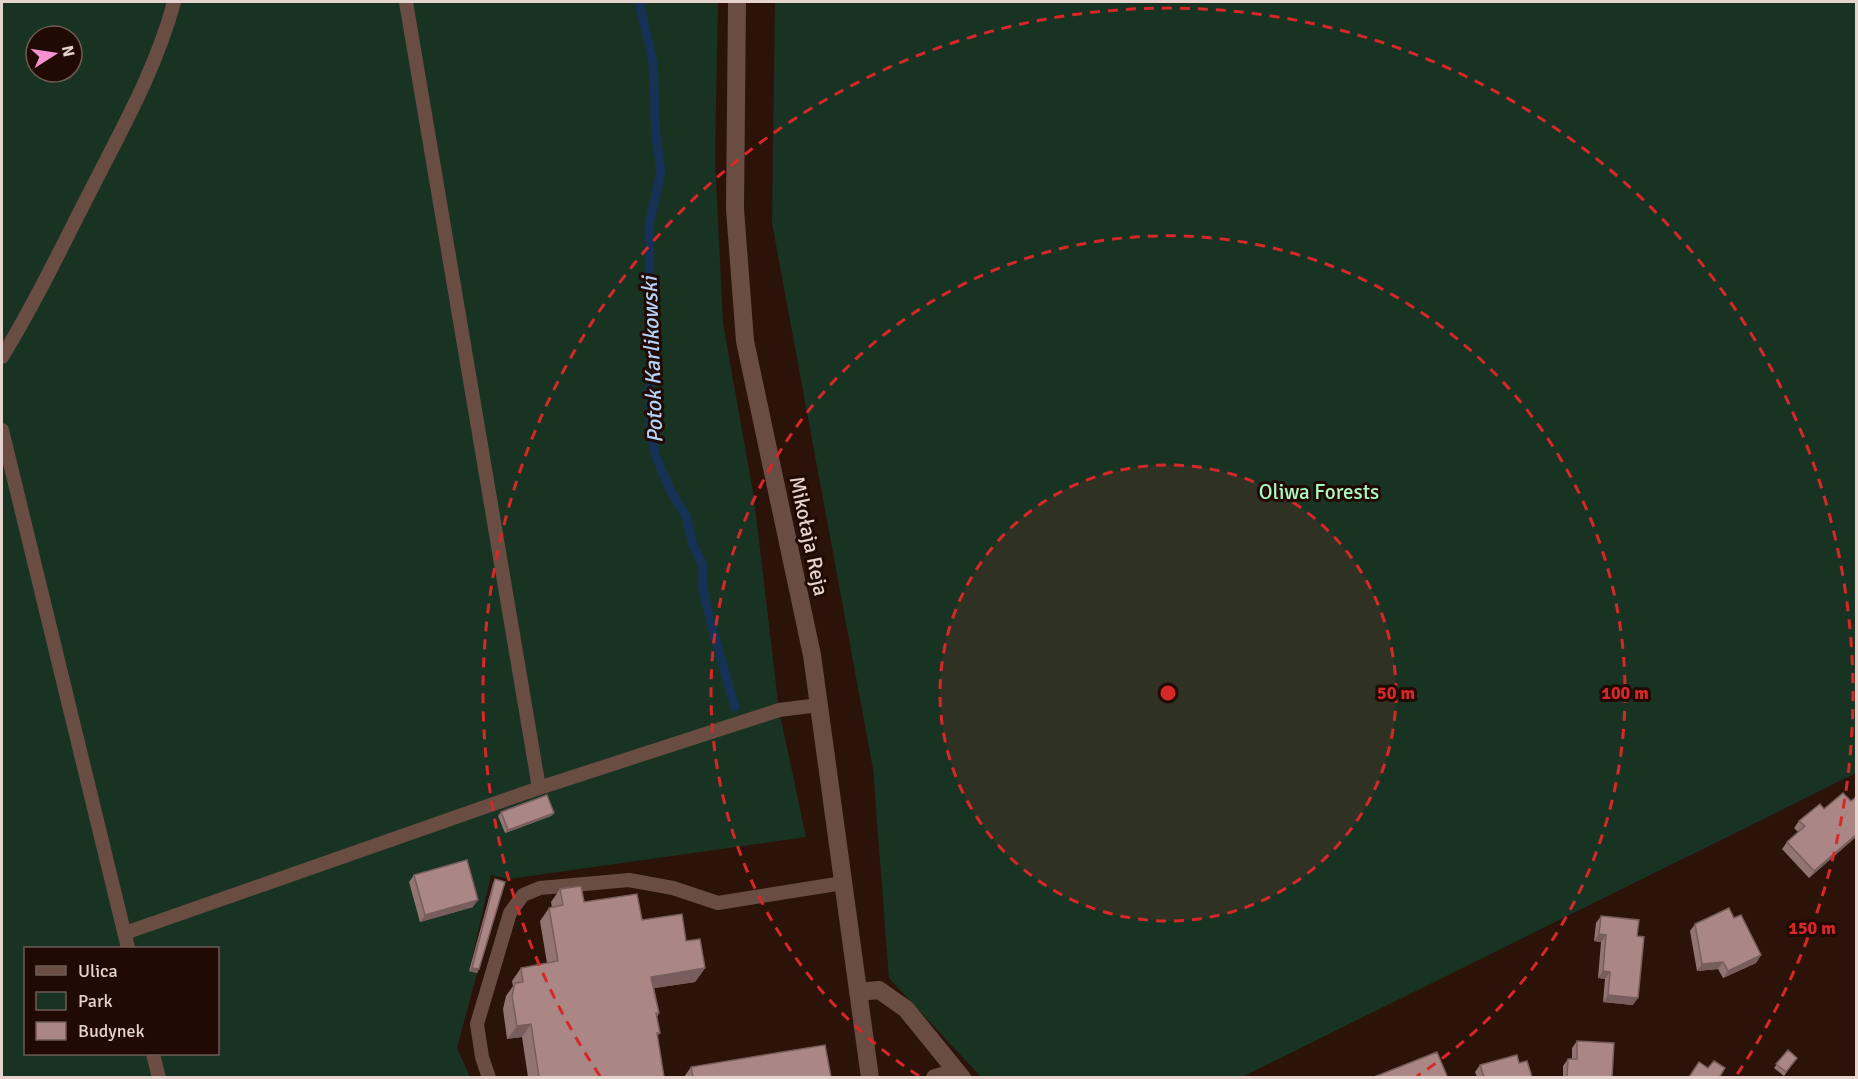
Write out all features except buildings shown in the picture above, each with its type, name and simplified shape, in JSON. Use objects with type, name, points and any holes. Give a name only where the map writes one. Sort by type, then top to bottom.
[{"type":"street","name":"Mikołaja Reja","points":[[737,2],[735,209],[745,341],[812,656],[870,1077]]},
{"type":"street","points":[[858,992],[879,990],[906,1009],[959,1075]]},
{"type":"street","points":[[935,1077],[959,1075]]},
{"type":"lane","points":[[2,357],[25,319],[141,91],[164,39],[174,2]]},
{"type":"lane","points":[[406,2],[539,788]]},
{"type":"lane","points":[[2,430],[128,947]]},
{"type":"lane","points":[[125,933],[539,788],[779,710],[819,705]]},
{"type":"lane","points":[[489,1077],[482,1057],[477,1024],[510,913],[523,895],[540,888],[629,880],[673,888],[718,903],[843,883]]},
{"type":"lane","points":[[154,1055],[159,1077]]},
{"type":"green space","points":[[2,2],[718,2],[715,158],[723,323],[754,498],[779,710],[806,837],[509,879],[491,875],[469,971],[477,973],[457,1048],[470,1077],[2,1078]]},
{"type":"green space","name":"Oliwa Forests","points":[[775,2],[1856,2],[1856,773],[1242,1077],[981,1077],[889,978],[873,769],[772,223]]},
{"type":"waterway","name":"Potok Karlikowski","points":[[639,2],[653,62],[656,137],[661,172],[649,225],[650,430],[656,457],[671,492],[686,516],[693,545],[703,566],[703,588],[711,624],[735,707]]}]
